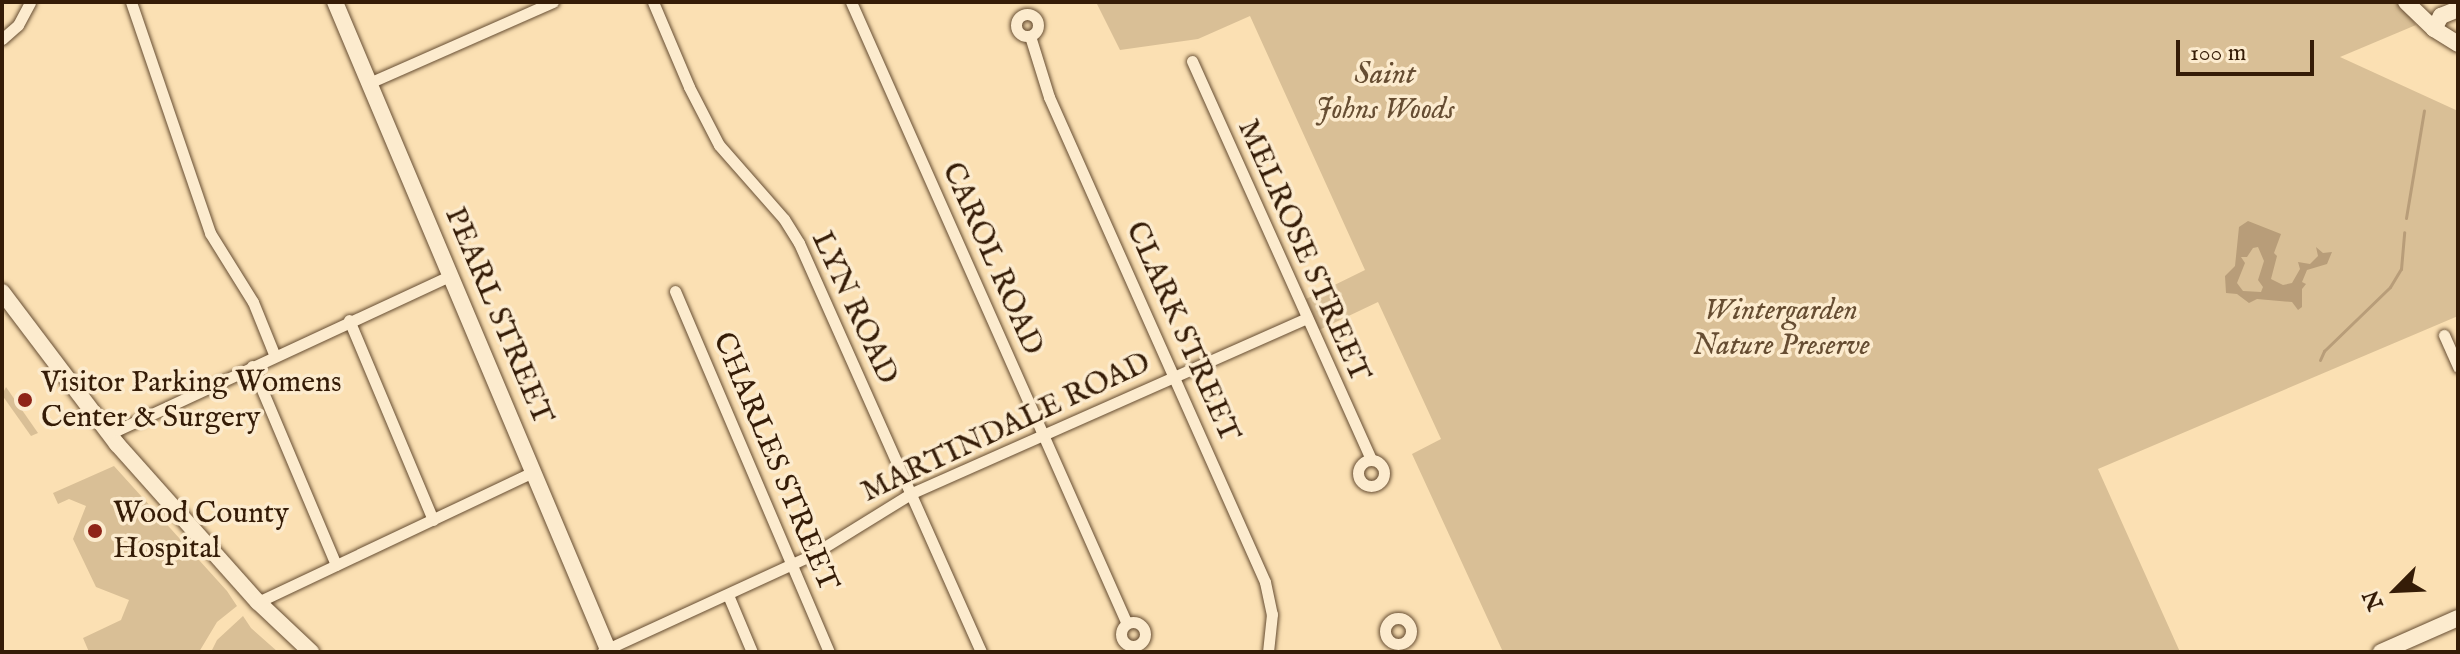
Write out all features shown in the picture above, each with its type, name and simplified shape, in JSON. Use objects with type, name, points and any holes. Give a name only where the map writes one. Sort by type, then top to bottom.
[{"type":"street","points":[[2,39],[18,25],[30,2]]},
{"type":"street","points":[[131,2],[202,213],[218,249],[253,302],[274,354]]},
{"type":"street","name":"PEARL STREET","points":[[335,2],[606,651]]},
{"type":"street","points":[[369,83],[553,2]]},
{"type":"street","name":"LYN ROAD","points":[[653,2],[689,87],[719,145],[784,219],[799,243],[981,652]]},
{"type":"street","name":"CAROL ROAD","points":[[851,2],[1127,624]]},
{"type":"street","points":[[2406,2],[2434,29],[2458,44]]},
{"type":"street","points":[[2434,29],[2441,16],[2458,9]]},
{"type":"street","name":"CLARK STREET","points":[[1030,36],[1049,97],[1265,582],[1272,614],[1268,652]]},
{"type":"street","name":"MELROSE STREET","points":[[1192,61],[1371,460]]},
{"type":"street","points":[[109,434],[274,354],[451,275]]},
{"type":"street","name":"CHARLES STREET","points":[[675,291],[829,652]]},
{"type":"street","points":[[2,292],[109,434],[258,602],[311,652]]},
{"type":"street","name":"MARTINDALE ROAD","points":[[606,651],[792,564],[912,493],[1307,318]]},
{"type":"street","points":[[349,320],[433,520]]},
{"type":"street","points":[[2444,335],[2458,367]]},
{"type":"street","points":[[252,366],[336,565]]},
{"type":"street","points":[[258,602],[533,472]]},
{"type":"street","points":[[728,595],[752,652]]},
{"type":"street","points":[[2381,652],[2458,618]]},
{"type":"green space","name":"Wintergarden Nature Preserve","points":[[1096,2],[2400,2],[2416,25],[2340,57],[2458,111],[2458,316],[2098,469],[2180,652],[1503,652],[1412,454],[1441,439],[1378,302],[1319,330],[1306,299],[1365,270],[1250,16],[1198,39],[1120,50]]},
{"type":"green space","points":[[6,387],[38,433],[31,436],[2,395]]},
{"type":"green space","points":[[114,466],[237,606],[217,622],[199,652],[89,652],[83,638],[121,620],[129,600],[96,587],[73,539],[86,506],[69,499],[58,504],[53,493]]},
{"type":"green space","points":[[243,616],[251,628],[278,652],[211,652],[217,640]]},
{"type":"shaded area","points":[[2248,221],[2281,234],[2274,253],[2277,256],[2271,279],[2283,285],[2292,283],[2300,269],[2298,262],[2310,264],[2318,256],[2316,247],[2323,253],[2332,252],[2327,264],[2307,270],[2302,282],[2306,284],[2302,289],[2302,307],[2298,310],[2292,302],[2257,299],[2249,303],[2237,294],[2226,293],[2225,276],[2235,266],[2239,227]],"holes":[[[2258,247],[2264,261],[2258,280],[2263,287],[2261,292],[2243,291],[2237,283],[2245,263],[2241,257],[2247,257],[2253,248]]]},
{"type":"waterway","points":[[2406,218],[2424,111]]},
{"type":"waterway","points":[[2320,360],[2324,351],[2390,287],[2401,269],[2404,232]]},
{"type":"place","name":"Visitor Parking Womens Center & Surgery","points":[[25,400]]},
{"type":"place","name":"Wood County Hospital","points":[[95,531]]},
{"type":"park label","name":"Saint Johns Woods","points":[[1385,92]]}]
